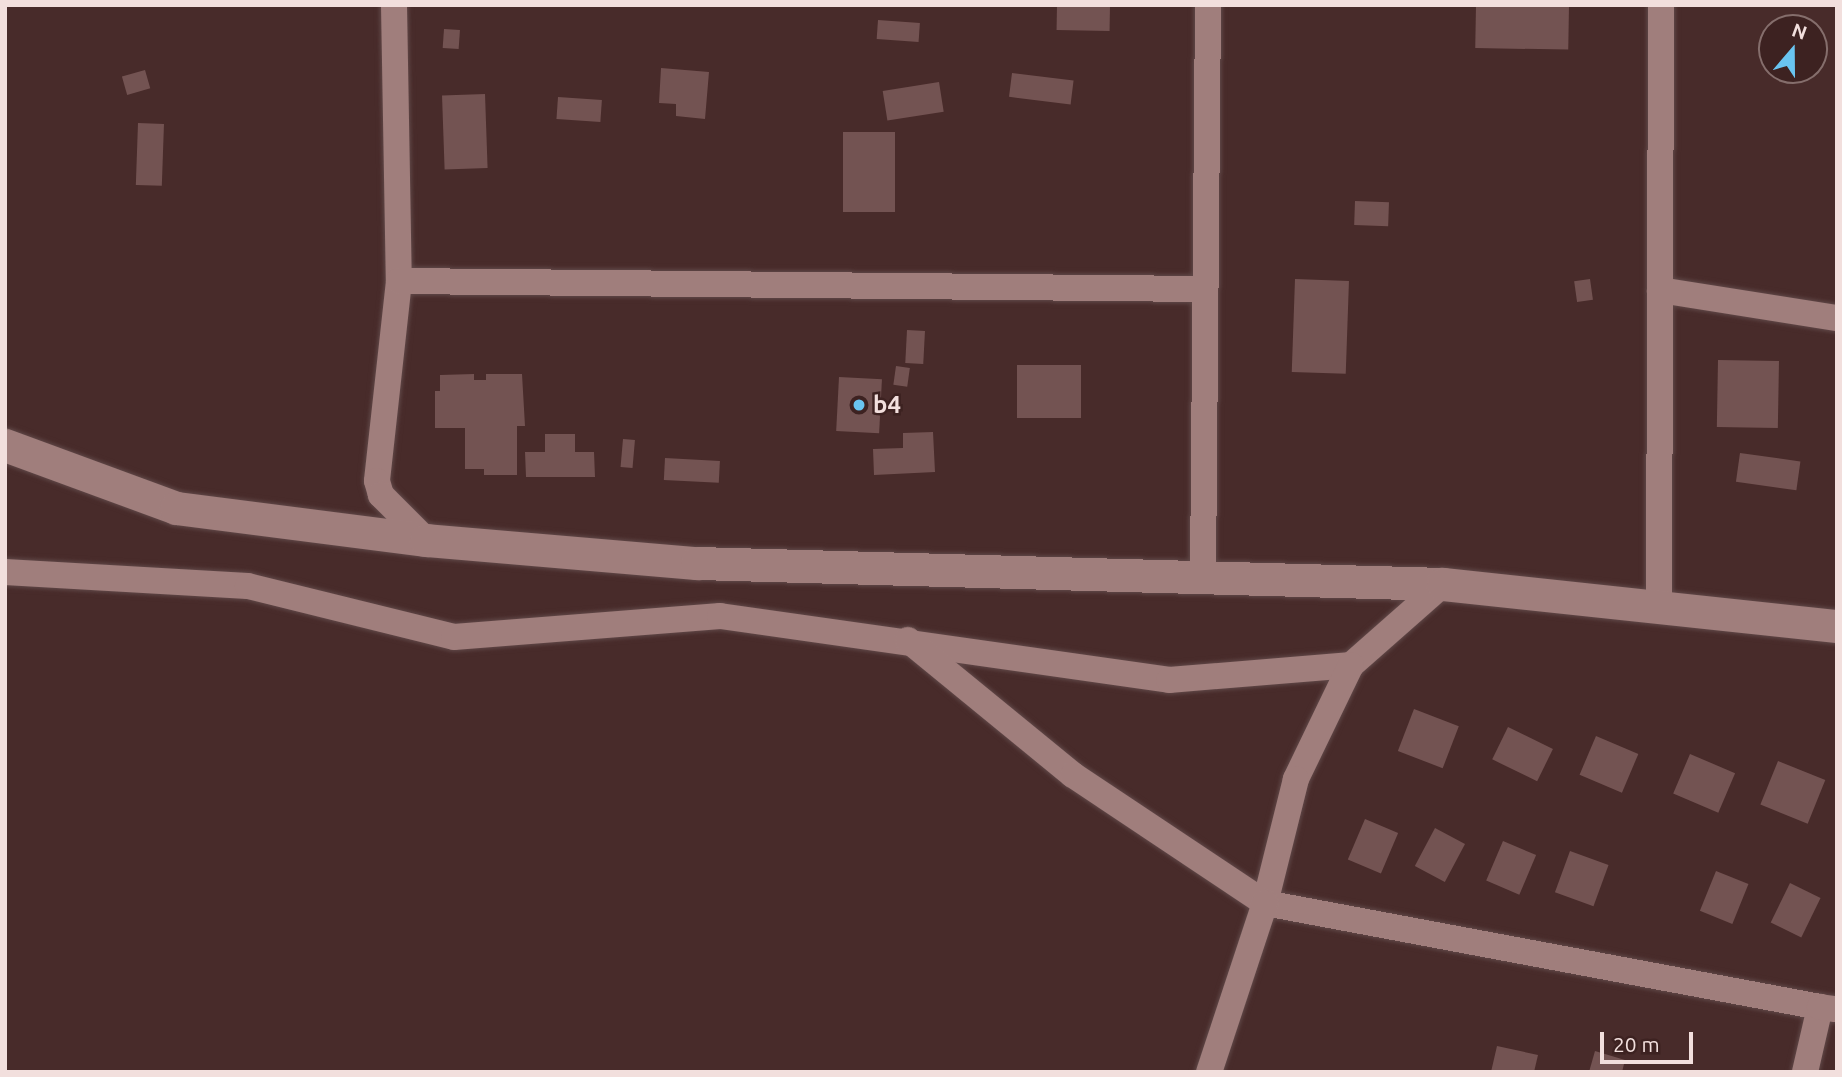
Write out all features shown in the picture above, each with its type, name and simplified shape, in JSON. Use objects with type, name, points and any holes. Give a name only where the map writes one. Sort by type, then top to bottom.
[{"type":"street","points":[[394,5],[399,281],[377,481],[381,495],[426,540]]},
{"type":"street","points":[[1203,576],[1208,5]]},
{"type":"street","points":[[1660,610],[1661,5]]},
{"type":"street","points":[[399,281],[1205,289]]},
{"type":"street","points":[[1660,290],[1837,318]]},
{"type":"street","points":[[5,445],[176,508],[426,540],[697,563],[1443,584],[1660,610],[1837,625]]},
{"type":"street","points":[[5,572],[248,586],[454,637],[720,616],[908,640],[1169,680],[1351,665]]},
{"type":"street","points":[[1209,1072],[1265,903],[1296,779],[1351,665],[1443,584]]},
{"type":"street","points":[[908,640],[1073,775],[1265,903],[1828,1008],[1805,1072]]},
{"type":"building","points":[[1057,5],[1110,6],[1110,31],[1057,30]]},
{"type":"building","points":[[1476,5],[1569,7],[1568,50],[1475,48]]},
{"type":"building","points":[[878,20],[920,23],[919,42],[877,39]]},
{"type":"building","points":[[444,29],[460,30],[459,49],[443,48]]},
{"type":"building","points":[[661,68],[709,72],[705,119],[676,116],[676,104],[659,103]]},
{"type":"building","points":[[145,70],[150,88],[127,95],[122,77]]},
{"type":"building","points":[[1012,73],[1074,81],[1071,104],[1009,97]]},
{"type":"building","points":[[939,82],[944,112],[887,121],[883,91]]},
{"type":"building","points":[[485,94],[488,168],[445,169],[442,96]]},
{"type":"building","points":[[558,97],[602,100],[600,122],[556,119]]},
{"type":"building","points":[[138,123],[164,124],[162,186],[136,185]]},
{"type":"building","points":[[843,132],[895,132],[895,212],[843,212]]},
{"type":"building","points":[[1355,201],[1389,202],[1388,226],[1354,225]]},
{"type":"building","points":[[1295,279],[1349,281],[1346,374],[1292,372]]},
{"type":"building","points":[[1590,279],[1593,300],[1577,302],[1574,281]]},
{"type":"building","points":[[907,330],[925,331],[923,364],[905,363]]},
{"type":"building","points":[[1718,360],[1779,361],[1778,428],[1717,427]]},
{"type":"building","points":[[1017,365],[1081,365],[1081,418],[1017,418]]},
{"type":"building","points":[[896,366],[910,368],[907,387],[893,385]]},
{"type":"building","points":[[474,374],[474,380],[486,380],[486,374],[522,374],[525,426],[517,426],[517,475],[484,475],[484,469],[465,469],[465,428],[435,428],[435,391],[440,391],[440,375]]},
{"type":"building","name":"b4","points":[[839,377],[882,379],[879,433],[836,431]]},
{"type":"building","points":[[933,432],[935,472],[874,475],[873,449],[903,448],[903,433]]},
{"type":"building","points":[[545,434],[575,434],[575,452],[594,452],[595,477],[526,477],[525,452],[545,452]]},
{"type":"building","points":[[623,439],[635,440],[633,468],[621,467]]},
{"type":"building","points":[[1740,453],[1800,461],[1796,490],[1736,482]]},
{"type":"building","points":[[665,458],[720,461],[719,483],[664,480]]},
{"type":"building","points":[[1414,709],[1459,726],[1443,768],[1398,751]]},
{"type":"building","points":[[1508,727],[1553,749],[1537,781],[1492,759]]},
{"type":"building","points":[[1596,736],[1638,754],[1622,793],[1580,775]]},
{"type":"building","points":[[1690,754],[1735,773],[1718,813],[1673,794]]},
{"type":"building","points":[[1778,761],[1825,780],[1808,824],[1760,805]]},
{"type":"building","points":[[1365,819],[1398,833],[1381,874],[1348,860]]},
{"type":"building","points":[[1435,828],[1465,844],[1445,882],[1415,866]]},
{"type":"building","points":[[1503,841],[1536,855],[1519,895],[1486,881]]},
{"type":"building","points":[[1570,851],[1609,865],[1593,906],[1555,892]]},
{"type":"building","points":[[1716,871],[1748,884],[1732,924],[1700,911]]},
{"type":"building","points":[[1790,883],[1821,898],[1801,937],[1771,923]]},
{"type":"building","points":[[1497,1046],[1538,1055],[1534,1072],[1491,1072]]},
{"type":"building","points":[[1595,1051],[1625,1060],[1622,1072],[1589,1072]]},
{"type":"place","name":"b4","points":[[859,405]]}]
